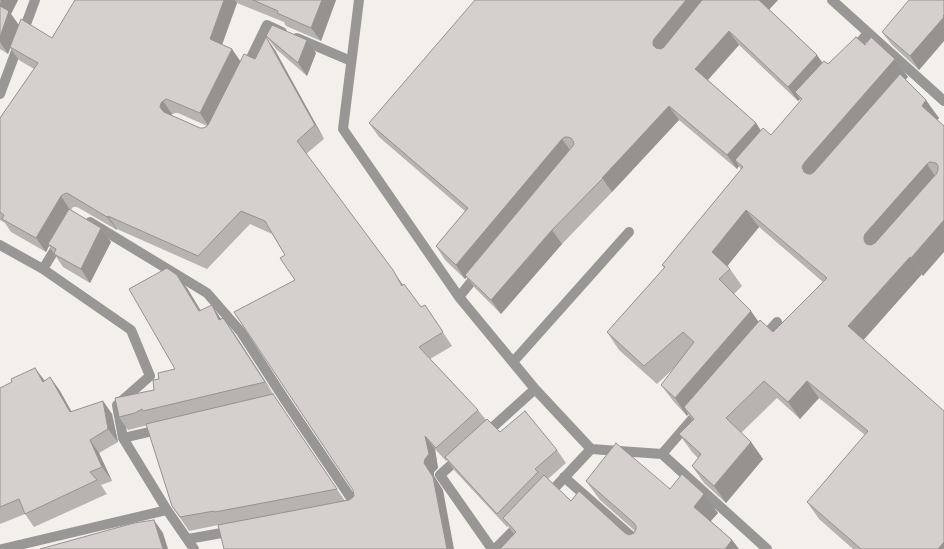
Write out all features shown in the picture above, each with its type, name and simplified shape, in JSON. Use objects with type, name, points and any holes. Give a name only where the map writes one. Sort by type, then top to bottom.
[{"type":"street","points":[[0,94],[35,0]]},
{"type":"street","points":[[359,0],[343,129],[459,296],[535,389],[590,449],[662,454],[767,549]]},
{"type":"street","points":[[832,0],[868,33],[914,79],[944,101]]},
{"type":"street","points":[[243,73],[267,26],[351,61]]},
{"type":"street","points":[[848,56],[868,33]]},
{"type":"street","points":[[83,217],[206,293],[241,332],[281,401],[357,507],[341,510]]},
{"type":"street","points":[[44,269],[65,232]]},
{"type":"street","points":[[513,362],[629,232]]},
{"type":"street","points":[[0,245],[44,269],[131,330],[150,376],[117,405],[124,438],[167,510],[194,549]]},
{"type":"street","points":[[459,296],[484,266]]},
{"type":"street","points":[[756,346],[777,322]]},
{"type":"street","points":[[479,440],[535,389]]},
{"type":"street","points":[[662,454],[709,400]]},
{"type":"street","points":[[124,438],[170,427]]},
{"type":"street","points":[[538,505],[590,449]]},
{"type":"street","points":[[468,450],[440,475],[492,549]]},
{"type":"street","points":[[564,477],[643,547]]},
{"type":"street","points":[[2,549],[167,510]]},
{"type":"street","points":[[495,549],[527,516]]},
{"type":"street","points":[[188,539],[241,529]]},
{"type":"building","points":[[75,0],[224,0],[210,39],[232,49],[200,113],[166,99],[161,103],[160,107],[164,112],[200,128],[208,125],[244,54],[255,59],[266,37],[315,125],[297,141],[393,270],[402,286],[404,284],[421,307],[425,305],[443,332],[419,347],[478,410],[436,448],[425,436],[429,454],[424,463],[433,477],[447,549],[224,549],[218,525],[349,500],[354,496],[353,490],[234,312],[295,280],[280,258],[285,255],[265,221],[241,211],[198,256],[108,216],[107,217],[67,193],[61,196],[36,238],[2,219],[4,215],[0,212],[0,118],[38,63],[10,47],[21,19],[52,38]]},
{"type":"building","points":[[253,0],[322,0],[311,28],[277,13],[278,11]]},
{"type":"building","points":[[475,0],[686,0],[654,39],[653,45],[656,48],[661,49],[702,0],[759,0],[817,55],[788,87],[729,31],[695,69],[756,123],[727,155],[669,106],[603,178],[552,230],[491,300],[465,275],[572,147],[574,144],[571,138],[565,137],[562,139],[456,265],[436,246],[468,208],[369,123]]},
{"type":"building","points":[[909,0],[944,0],[944,17],[910,56],[882,32]]},
{"type":"building","points":[[0,6],[9,11],[0,37]]},
{"type":"building","points":[[272,25],[307,40],[298,63],[266,36]]},
{"type":"building","points":[[856,37],[865,45],[871,37],[895,59],[804,163],[802,167],[804,172],[811,174],[814,172],[900,74],[926,100],[922,106],[944,126],[944,220],[848,326],[944,411],[944,542],[938,549],[861,549],[807,502],[868,431],[807,381],[788,402],[764,381],[726,418],[751,442],[714,486],[692,466],[701,454],[679,434],[694,419],[684,407],[760,320],[773,332],[827,278],[746,210],[712,252],[730,269],[719,279],[751,311],[675,398],[661,385],[694,342],[683,332],[644,366],[607,332],[665,267],[662,265],[743,167],[735,160],[763,128],[771,135],[802,99],[795,92],[824,61],[828,64]],"holes":[[[930,162],[936,163],[938,166],[937,173],[875,243],[871,245],[866,244],[864,240],[865,234],[927,164]]]},
{"type":"building","points":[[69,209],[101,228],[81,269],[54,254],[56,249],[48,244]]},
{"type":"building","points":[[167,268],[177,275],[199,311],[212,305],[219,320],[223,318],[226,322],[265,382],[143,411],[142,409],[135,413],[119,417],[115,398],[154,390],[153,380],[159,379],[158,373],[175,369],[129,289]]},
{"type":"building","points":[[35,368],[43,382],[50,377],[70,412],[103,401],[108,429],[90,440],[102,467],[90,472],[97,480],[25,514],[19,499],[0,507],[0,388],[12,382],[11,379]]},
{"type":"building","points":[[273,394],[337,489],[215,512],[180,517],[172,506],[146,424]]},
{"type":"building","points":[[525,411],[557,450],[535,469],[538,472],[497,514],[445,457],[487,419],[500,432]]},
{"type":"building","points":[[616,443],[670,489],[682,474],[704,494],[694,507],[732,540],[725,549],[500,549],[516,532],[503,518],[544,475],[571,501],[579,491],[625,533],[629,535],[634,533],[636,526],[634,523],[586,481]]},
{"type":"building","points":[[154,520],[163,549],[40,549],[134,523]]}]
